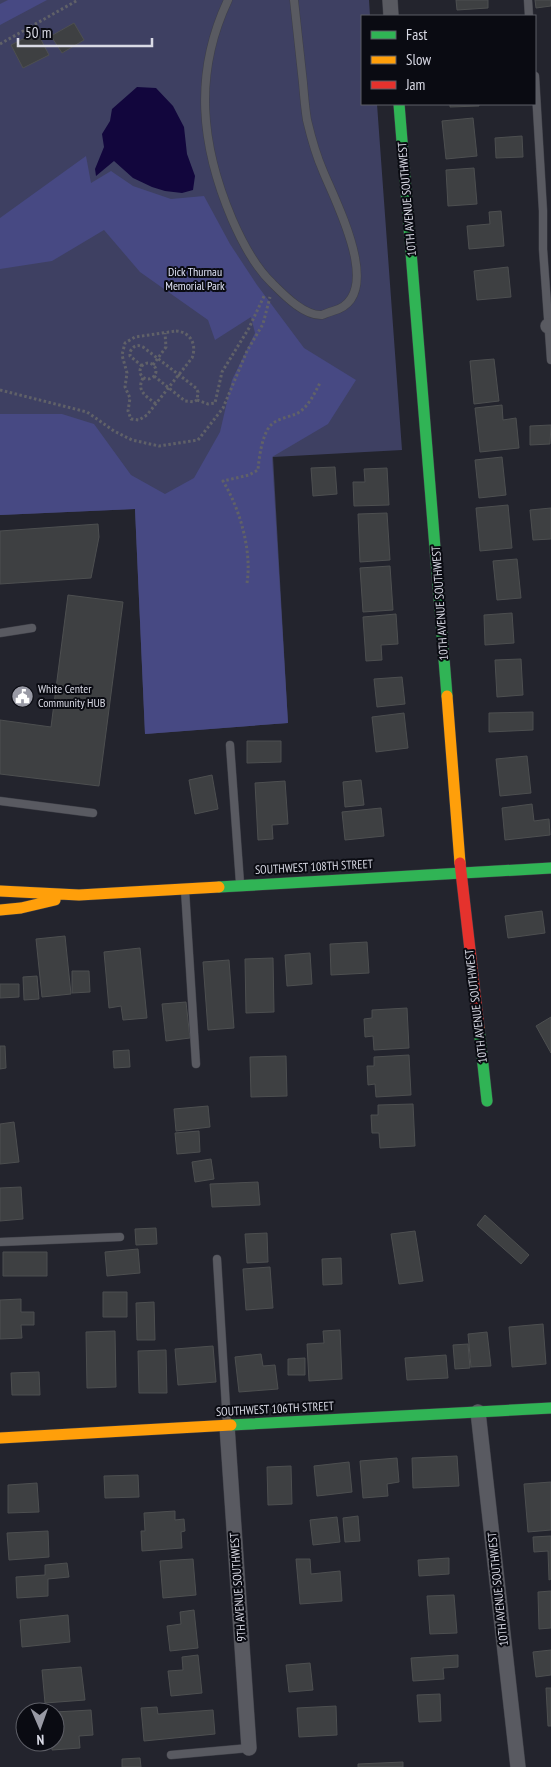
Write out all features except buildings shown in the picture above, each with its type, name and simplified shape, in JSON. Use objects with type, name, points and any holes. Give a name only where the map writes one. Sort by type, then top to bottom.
[{"type":"street","points":[[390,0],[392,15]]},
{"type":"street","name":"10TH AVENUE SOUTHWEST","points":[[399,105],[461,872],[487,1101]]},
{"type":"street","name":"SOUTHWEST 108TH STREET","points":[[0,891],[79,895],[551,868]]},
{"type":"street","name":"SOUTHWEST 108TH STREET","points":[[0,910],[21,908],[79,895]]},
{"type":"street","name":"SOUTHWEST 106TH STREET","points":[[0,1438],[551,1408]]},
{"type":"street","name":"10TH AVENUE SOUTHWEST","points":[[478,1412],[518,1767]]},
{"type":"street","name":"9TH AVENUE SOUTHWEST","points":[[228,1426],[249,1748]]},
{"type":"lane","points":[[228,0],[209,54],[204,88],[205,127],[215,171],[228,210],[242,241],[264,276],[302,309],[321,315],[342,309],[355,294],[358,276],[352,245],[322,169],[307,120],[294,0]]},
{"type":"lane","points":[[528,0],[529,15]]},
{"type":"lane","points":[[536,93],[543,211],[543,249],[551,360]]},
{"type":"lane","points":[[0,633],[32,628]]},
{"type":"lane","points":[[230,745],[240,885]]},
{"type":"lane","points":[[0,801],[93,813]]},
{"type":"lane","points":[[185,888],[196,1064]]},
{"type":"lane","points":[[0,1242],[120,1236]]},
{"type":"lane","points":[[217,1258],[228,1426]]},
{"type":"lane","points":[[171,1755],[249,1748]]},
{"type":"path","points":[[0,44],[78,0]]},
{"type":"path","points":[[0,390],[87,412],[114,431],[132,440],[159,446],[198,440],[223,408],[247,351],[263,324],[271,282]]},
{"type":"path","points":[[154,376],[189,403],[197,400],[208,404],[215,403],[222,372],[249,328],[271,282]]},
{"type":"path","points":[[183,332],[192,340],[194,353],[179,375],[147,415],[139,420],[131,419],[129,416],[130,398],[126,390],[127,373],[122,349],[125,343],[135,337],[183,332]]},
{"type":"path","points":[[153,365],[166,347],[165,333]]},
{"type":"path","points":[[142,366],[130,356],[130,352],[135,346],[139,345],[198,392],[197,400]]},
{"type":"path","points":[[142,366],[149,363],[153,365]]},
{"type":"path","points":[[153,365],[155,368],[154,376]]},
{"type":"path","points":[[142,366],[140,374],[143,378]]},
{"type":"path","points":[[143,378],[147,379],[154,376]]},
{"type":"path","points":[[143,378],[140,389],[143,394],[156,404]]},
{"type":"path","points":[[247,584],[249,556],[232,496],[223,481],[250,475],[258,470],[264,440],[270,425],[298,413],[308,404],[320,383]]},
{"type":"green space","name":"Dick Thurnau Memorial Park","points":[[0,0],[369,0],[370,15],[361,15],[361,105],[377,105],[402,450],[273,457],[288,723],[145,734],[135,509],[0,515]]},
{"type":"green space","points":[[8,0],[47,0],[0,25],[0,4]]},
{"type":"green space","points":[[86,156],[91,183],[111,171],[133,186],[171,199],[204,196],[230,244],[257,285],[304,348],[356,380],[328,424],[272,457],[288,723],[145,734],[135,509],[0,515],[0,414],[62,414],[94,424],[131,475],[165,494],[194,478],[220,432],[232,380],[255,333],[251,317],[215,340],[208,320],[140,272],[104,230],[52,261],[0,269],[0,218]]},
{"type":"shaded area","points":[[137,87],[156,88],[173,106],[184,127],[187,154],[195,176],[193,190],[182,193],[152,187],[133,178],[114,161],[96,176],[95,169],[104,147],[102,134],[110,121],[112,109]]},
{"type":"traffic: fast","points":[[399,105],[447,696]]},
{"type":"traffic: fast","points":[[219,887],[551,868]]},
{"type":"traffic: fast","points":[[479,1028],[487,1101]]},
{"type":"traffic: fast","points":[[231,1425],[551,1408]]},
{"type":"traffic: slow","points":[[447,696],[460,863]]},
{"type":"traffic: slow","points":[[0,891],[79,895],[219,887]]},
{"type":"traffic: slow","points":[[0,910],[21,908],[55,900]]},
{"type":"traffic: slow","points":[[0,1438],[231,1425]]},
{"type":"traffic: jam","points":[[460,863],[479,1028]]},
{"type":"place","name":"White Center Community HUB","points":[[22,696]]}]
